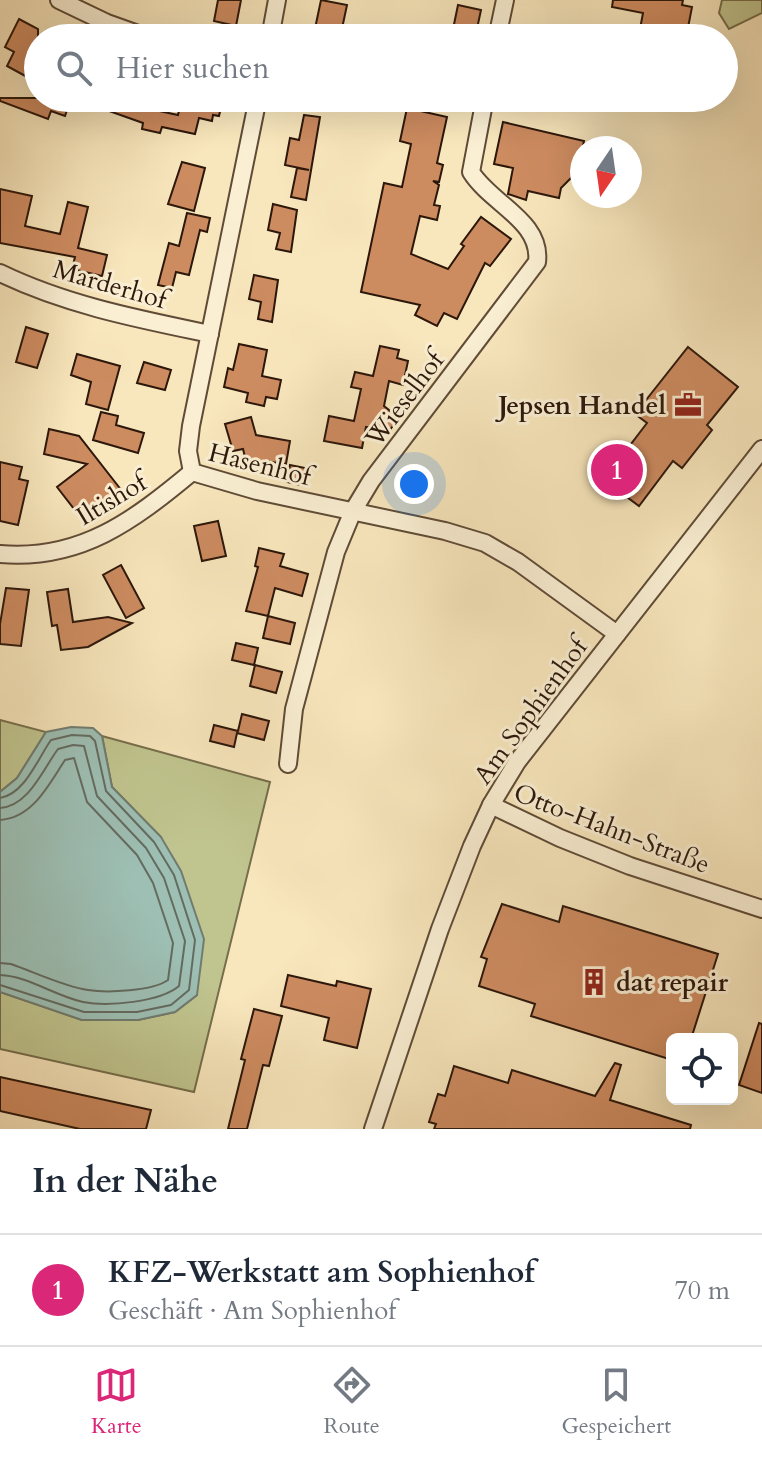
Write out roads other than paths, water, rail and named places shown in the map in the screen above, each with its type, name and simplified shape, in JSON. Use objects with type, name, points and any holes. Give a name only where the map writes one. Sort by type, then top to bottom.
[{"type":"street","points":[[59,0],[110,24]]},
{"type":"street","points":[[273,24],[277,0]]},
{"type":"street","points":[[500,24],[505,0]]},
{"type":"street","name":"Hasenhof","points":[[255,112],[191,426],[188,451],[192,472],[226,484],[445,531],[485,543],[518,562],[617,634]]},
{"type":"street","name":"Wieselhof","points":[[288,764],[294,709],[336,552],[353,511],[371,481],[537,262],[538,249],[533,233],[478,184],[471,172],[482,112]]},
{"type":"street","name":"Marderhof","points":[[0,273],[79,304],[210,334]]},
{"type":"street","name":"Am Sophienhof","points":[[373,1129],[440,929],[491,805],[517,762],[762,449]]},
{"type":"street","name":"Iltishof","points":[[0,554],[18,556],[73,548],[106,535],[192,472]]},
{"type":"street","name":"Otto-Hahn-Straße","points":[[491,805],[560,838],[630,866],[762,909]]},
{"type":"water","points":[[71,727],[93,728],[102,736],[112,787],[161,837],[181,871],[204,939],[197,995],[175,1012],[138,1020],[82,1020],[0,992],[0,792],[17,778],[46,732]]},
{"type":"place","name":"Jepsen Handel","points":[[688,405]]},
{"type":"place","name":"KFZ-Werkstatt am Sophienhof","points":[[617,470]]},
{"type":"place","name":"dat repair","points":[[594,982]]}]
